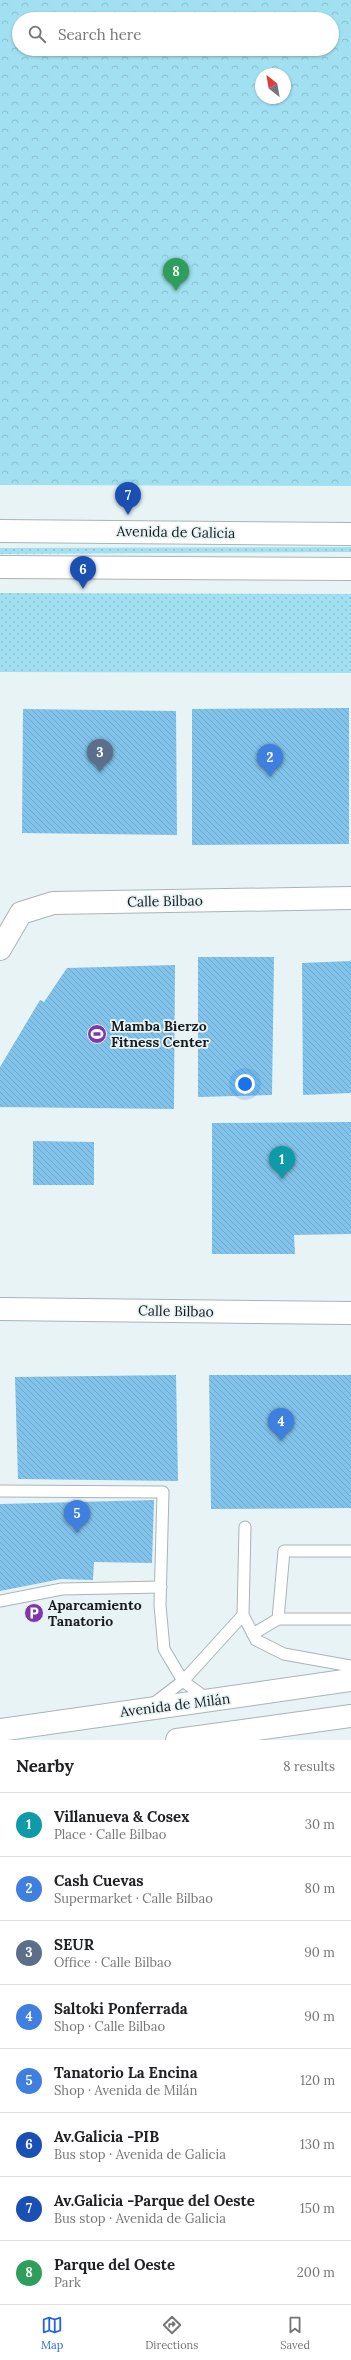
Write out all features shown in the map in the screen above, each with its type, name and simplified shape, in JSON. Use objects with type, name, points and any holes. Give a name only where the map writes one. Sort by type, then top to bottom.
[{"type":"street","name":"Avenida de Galicia","points":[[0,531],[351,534]]},
{"type":"street","points":[[0,567],[351,569]]},
{"type":"street","name":"Calle Bilbao","points":[[1,946],[22,913],[52,903],[351,898]]},
{"type":"street","name":"Calle Bilbao","points":[[0,1309],[351,1313]]},
{"type":"street","name":"Avenida de Milán","points":[[0,1730],[351,1680]]},
{"type":"street","points":[[178,1740],[351,1716]]},
{"type":"lane","points":[[0,1491],[163,1492],[161,1587],[164,1649],[183,1681],[210,1701]]},
{"type":"lane","points":[[245,1527],[243,1615],[256,1640],[284,1654],[351,1666]]},
{"type":"lane","points":[[278,1620],[284,1551],[351,1551]]},
{"type":"lane","points":[[0,1601],[62,1589],[161,1587]]},
{"type":"lane","points":[[147,1708],[183,1681],[243,1615]]},
{"type":"lane","points":[[253,1634],[278,1620],[351,1619]]},
{"type":"green space","points":[[0,0],[351,0],[351,486],[0,485]]},
{"type":"green space","points":[[351,547],[351,552],[0,554],[0,548]]},
{"type":"green space","points":[[0,593],[351,594],[351,673],[0,672]]},
{"type":"building","points":[[349,708],[349,844],[192,845],[192,709]]},
{"type":"building","points":[[23,709],[176,711],[177,835],[22,833]]},
{"type":"building","points":[[198,957],[274,957],[272,1095],[198,1097]]},
{"type":"building","points":[[351,961],[351,1093],[303,1095],[302,963]]},
{"type":"building","name":"Mamba Bierzo Fitness Center","points":[[175,965],[174,1109],[0,1107],[0,1067],[40,1000],[44,1002],[67,968]]},
{"type":"building","points":[[351,1122],[351,1234],[294,1235],[295,1254],[212,1254],[212,1123]]},
{"type":"building","points":[[33,1141],[94,1142],[94,1185],[33,1185]]},
{"type":"building","points":[[176,1375],[178,1481],[18,1479],[15,1377]]},
{"type":"building","points":[[209,1375],[351,1375],[351,1508],[211,1509]]},
{"type":"building","points":[[154,1500],[152,1563],[94,1562],[93,1580],[61,1579],[0,1591],[0,1504]]},
{"type":"place","name":"Parque del Oeste","points":[[176,291]]},
{"type":"place","name":"Av.Galicia -Parque del Oeste","points":[[128,515]]},
{"type":"place","name":"Av.Galicia -PIB","points":[[83,589]]},
{"type":"place","name":"SEUR","points":[[100,772]]},
{"type":"place","name":"Cash Cuevas","points":[[270,777]]},
{"type":"place","name":"Mamba Bierzo Fitness Center","points":[[97,1034]]},
{"type":"place","name":"Villanueva & Cosex","points":[[282,1179]]},
{"type":"place","name":"Saltoki Ponferrada","points":[[281,1441]]},
{"type":"place","name":"Tanatorio La Encina","points":[[77,1533]]},
{"type":"place","name":"Aparcamiento Tanatorio","points":[[34,1613]]}]
